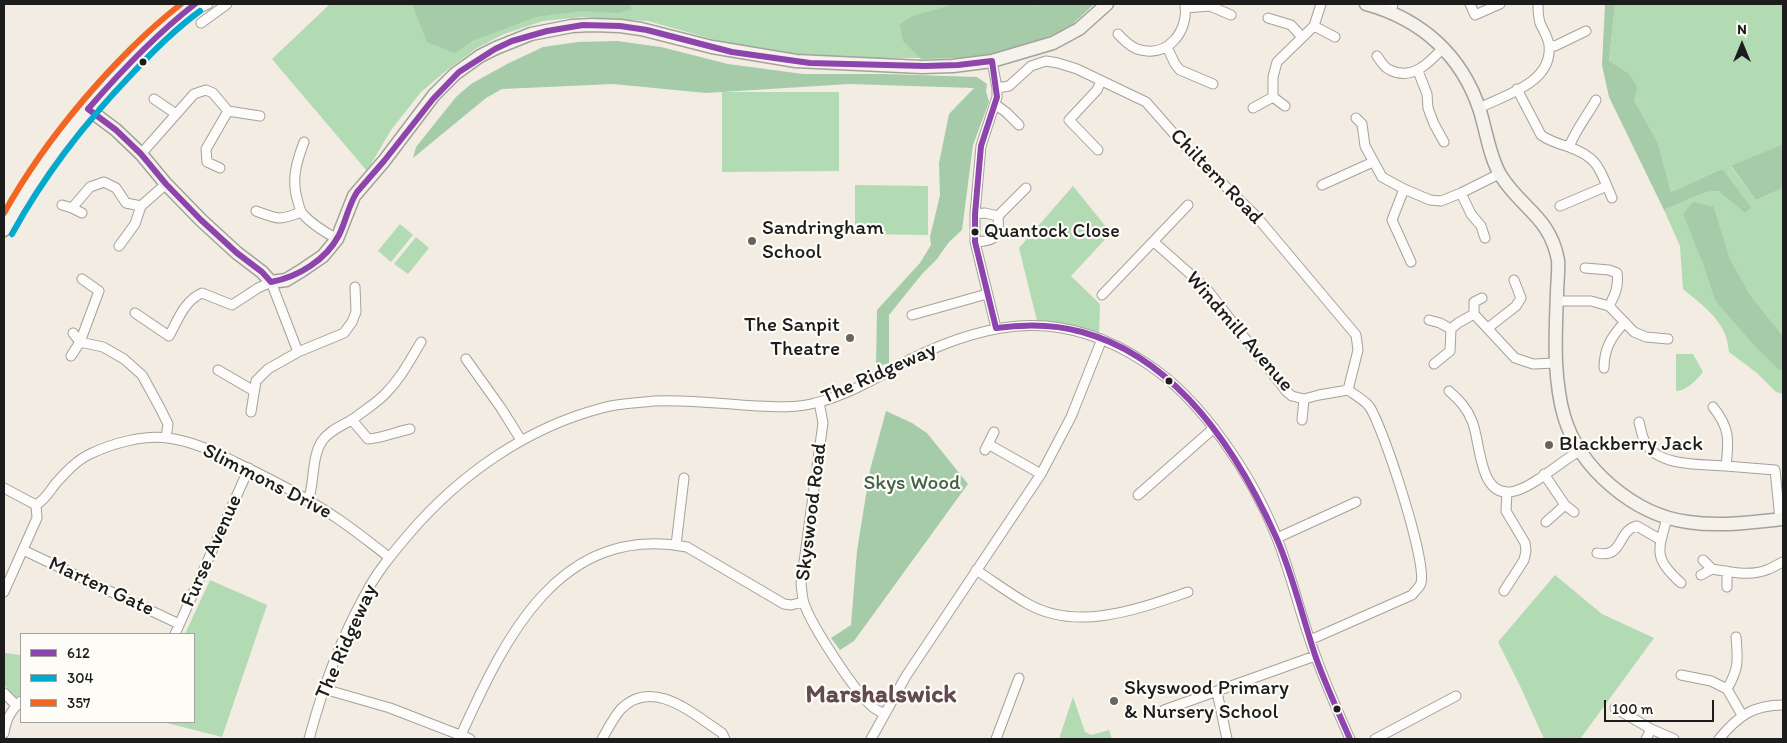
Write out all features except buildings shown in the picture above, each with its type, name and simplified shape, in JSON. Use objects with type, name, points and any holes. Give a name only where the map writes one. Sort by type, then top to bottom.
[{"type":"street","points":[[4,230],[40,169],[88,108],[105,88],[179,15],[195,4]]},
{"type":"street","points":[[179,15],[193,12],[208,4]]},
{"type":"street","points":[[201,23],[227,4]]},
{"type":"street","points":[[135,313],[169,336],[184,308],[192,298],[202,293],[232,305],[258,288],[271,282],[286,280],[323,256],[336,239],[354,196],[384,161],[434,95],[455,74],[480,56],[531,34],[572,26],[606,25],[641,29],[712,47],[796,61],[922,67],[969,65],[992,61],[1063,39],[1079,29],[1107,4]]},
{"type":"street","points":[[1273,97],[1273,77],[1277,62],[1314,26],[1321,4]]},
{"type":"street","points":[[1366,4],[1392,7],[1419,26],[1443,48],[1466,79],[1479,108],[1499,174],[1514,195],[1545,226],[1555,246],[1558,262],[1555,325],[1556,363],[1560,401],[1564,416],[1581,450],[1594,469],[1617,491],[1639,506],[1667,518],[1686,522],[1724,524],[1782,519],[1779,468],[1726,466],[1662,459],[1645,443],[1640,422]]},
{"type":"street","points":[[1470,4],[1475,15],[1500,4]]},
{"type":"street","points":[[1479,108],[1531,83],[1540,74],[1547,58],[1549,46],[1538,15],[1538,4]]},
{"type":"street","points":[[1118,34],[1136,49],[1151,51],[1167,47],[1180,34],[1185,20],[1185,6],[1210,6],[1231,15]]},
{"type":"street","points":[[1268,18],[1291,25],[1302,37]]},
{"type":"street","points":[[1314,26],[1335,37]]},
{"type":"street","points":[[1549,46],[1555,46],[1586,31]]},
{"type":"street","points":[[1167,47],[1174,64],[1180,70],[1213,84]]},
{"type":"street","points":[[1377,56],[1388,70],[1399,73],[1418,71],[1443,48]]},
{"type":"street","points":[[992,61],[997,88],[995,104],[981,146],[975,214],[975,242],[996,328]]},
{"type":"street","name":"Chiltern Road","points":[[997,88],[1009,86],[1031,66],[1046,61],[1058,62],[1146,102],[1190,152],[1256,216],[1345,319],[1356,335],[1358,350],[1348,390]]},
{"type":"street","points":[[1418,71],[1427,94],[1428,108],[1444,142]]},
{"type":"street","points":[[1098,150],[1069,120],[1097,90],[1101,81]]},
{"type":"street","points":[[141,154],[194,94],[206,90],[212,93],[228,111],[260,116]]},
{"type":"street","points":[[1517,90],[1541,135],[1546,139],[1584,152],[1592,158],[1598,165],[1612,198]]},
{"type":"street","points":[[1273,97],[1285,106]]},
{"type":"street","points":[[1253,108],[1273,97]]},
{"type":"street","points":[[154,99],[176,114]]},
{"type":"street","points":[[1569,147],[1580,122],[1596,100]]},
{"type":"street","points":[[995,104],[1008,113],[1019,125]]},
{"type":"street","points":[[88,108],[116,130],[141,154],[166,184],[201,220],[237,253],[262,272],[271,282],[298,352]]},
{"type":"street","points":[[220,168],[207,162],[206,149],[228,111]]},
{"type":"street","points":[[1356,118],[1362,124],[1366,146],[1382,177],[1430,200],[1440,200],[1461,193],[1499,174]]},
{"type":"street","points":[[304,142],[296,163],[294,191],[301,212],[316,226],[336,239]]},
{"type":"street","points":[[1322,185],[1373,162]]},
{"type":"street","points":[[82,213],[67,207],[90,187],[104,182],[116,188],[126,203],[141,206]]},
{"type":"street","points":[[119,246],[134,224],[141,206],[166,184]]},
{"type":"street","points":[[1560,206],[1606,186]]},
{"type":"street","points":[[975,242],[991,240],[997,236],[999,231],[998,216],[1026,188]]},
{"type":"street","points":[[1404,189],[1392,220],[1411,262]]},
{"type":"street","points":[[1461,193],[1471,214],[1481,226],[1485,238]]},
{"type":"street","points":[[1102,295],[1188,205]]},
{"type":"street","points":[[256,211],[274,218],[284,219],[301,212]]},
{"type":"street","points":[[975,214],[998,216]]},
{"type":"street","name":"Windmill Avenue","points":[[1154,242],[1206,288],[1286,391],[1292,396],[1304,399],[1334,391],[1348,390]]},
{"type":"street","points":[[1585,268],[1609,270],[1617,273],[1616,293],[1609,306]]},
{"type":"street","points":[[71,356],[80,342],[99,291],[82,278]]},
{"type":"street","points":[[1488,328],[1516,306],[1521,298],[1514,280]]},
{"type":"street","points":[[250,412],[256,381],[268,368],[298,352],[344,333],[356,312],[355,287]]},
{"type":"street","points":[[912,315],[987,294]]},
{"type":"street","points":[[1482,298],[1474,302],[1474,314],[1515,358],[1533,364],[1556,363]]},
{"type":"street","points":[[1556,301],[1591,301],[1609,306],[1634,332],[1646,337],[1668,339]]},
{"type":"street","points":[[1434,364],[1450,351],[1451,329],[1474,314]]},
{"type":"street","points":[[1429,320],[1451,329]]},
{"type":"street","points":[[1604,368],[1604,356],[1609,342],[1624,323]]},
{"type":"street","name":"The Ridgeway","points":[[309,739],[324,689],[341,645],[365,593],[389,558],[448,493],[486,463],[521,440],[562,420],[606,407],[665,401],[695,401],[778,407],[802,406],[857,388],[912,358],[952,341],[996,328],[1042,324],[1074,330],[1102,339],[1117,345],[1148,363],[1172,382],[1214,428],[1233,455],[1260,502],[1277,538],[1315,656],[1350,739]]},
{"type":"street","points":[[73,333],[80,342],[103,347],[124,359],[142,375],[168,424],[166,438]]},
{"type":"street","points":[[871,739],[906,676],[1041,474],[1071,417],[1102,339]]},
{"type":"street","points":[[308,500],[312,491],[316,455],[322,441],[334,430],[352,420],[385,394],[403,373],[420,342]]},
{"type":"street","points":[[466,359],[521,440]]},
{"type":"street","points":[[218,370],[254,391]]},
{"type":"street","points":[[1310,640],[1412,595],[1421,583],[1420,564],[1404,498],[1385,443],[1368,406],[1348,390]]},
{"type":"street","points":[[1449,391],[1464,405],[1473,423],[1487,479],[1506,492],[1523,488],[1581,450]]},
{"type":"street","name":"Windmill Avenue","points":[[1302,420],[1304,399]]},
{"type":"street","name":"Skyswood Road","points":[[819,402],[823,423],[801,584],[803,602],[835,658],[864,698],[874,709],[884,714]]},
{"type":"street","points":[[1713,407],[1725,426],[1728,436],[1726,466]]},
{"type":"street","points":[[352,420],[368,439],[383,438],[410,429]]},
{"type":"street","points":[[1138,495],[1148,491],[1214,428]]},
{"type":"street","points":[[994,432],[986,447],[1041,474]]},
{"type":"street","name":"Slimmons Drive","points":[[36,505],[46,498],[55,484],[76,463],[88,455],[117,444],[136,440],[166,438],[184,441],[215,452],[249,468],[341,520],[389,558]]},
{"type":"street","name":"Furse Avenue","points":[[176,633],[249,468]]},
{"type":"street","points":[[1544,474],[1565,505],[1574,512]]},
{"type":"street","points":[[676,545],[684,478]]},
{"type":"street","points":[[4,488],[36,505],[37,518],[4,592]]},
{"type":"street","points":[[1504,591],[1524,560],[1526,551],[1525,543],[1506,511],[1506,492]]},
{"type":"street","points":[[1277,538],[1356,502]]},
{"type":"street","points":[[1546,522],[1565,505]]},
{"type":"street","points":[[1667,518],[1661,540],[1661,562],[1668,572],[1681,583]]},
{"type":"street","points":[[1597,552],[1606,555],[1614,552],[1627,531],[1632,527],[1638,526],[1661,540]]},
{"type":"street","points":[[460,735],[482,688],[508,642],[530,611],[551,586],[576,566],[600,554],[616,548],[649,544],[687,547],[697,551],[784,604],[791,605],[803,602]]},
{"type":"street","name":"Marten Gate","points":[[23,550],[180,624]]},
{"type":"street","points":[[1703,560],[1712,569]]},
{"type":"street","points":[[1701,575],[1712,569],[1744,573],[1757,572],[1768,570],[1783,562]]},
{"type":"street","points":[[976,570],[1029,604],[1057,615],[1079,617],[1115,613],[1188,592]]},
{"type":"street","points":[[1727,571],[1727,587]]},
{"type":"street","points":[[1727,689],[1734,677],[1738,662],[1736,637]]},
{"type":"street","points":[[1164,710],[1315,656]]},
{"type":"street","points":[[1681,674],[1711,681],[1727,689],[1742,715]]},
{"type":"street","points":[[996,739],[1019,678]]},
{"type":"street","points":[[324,689],[390,708],[470,739]]},
{"type":"street","points":[[1217,692],[1227,739]]},
{"type":"street","points":[[4,693],[19,703],[11,711],[4,733]]},
{"type":"street","points":[[602,739],[621,709],[635,700],[650,696],[672,701],[722,733],[725,739]]},
{"type":"street","points":[[1375,739],[1456,696]]},
{"type":"street","points":[[1720,739],[1742,715],[1767,705],[1783,704]]},
{"type":"street","points":[[1615,708],[1651,729],[1674,739]]},
{"type":"street","points":[[1646,739],[1651,729]]},
{"type":"green space","points":[[330,4],[1094,4],[1065,31],[1002,52],[969,58],[824,58],[744,48],[648,21],[583,17],[543,21],[504,34],[477,48],[421,92],[391,130],[367,171],[272,59]]},
{"type":"green space","points":[[410,4],[630,4],[631,9],[619,13],[582,11],[536,17],[472,41],[455,53],[427,42],[413,6]]},
{"type":"green space","points":[[955,4],[1031,4],[1033,6],[1036,4],[1094,4],[1065,31],[1002,52],[969,58],[921,59],[903,41],[900,24],[913,16]]},
{"type":"green space","points":[[1605,4],[1615,4],[1609,61],[1629,74],[1637,87],[1634,100],[1658,143],[1671,192],[1722,169],[1751,207],[1745,213],[1718,191],[1706,192],[1664,210],[1609,97],[1602,65]]},
{"type":"green space","points":[[1615,4],[1783,4],[1783,144],[1731,167],[1756,200],[1783,188],[1783,336],[1751,296],[1730,259],[1714,207],[1702,261],[1715,301],[1756,348],[1780,371],[1783,370],[1783,394],[1776,392],[1757,373],[1729,352],[1724,332],[1719,323],[1683,289],[1680,246],[1664,210],[1706,192],[1718,191],[1745,213],[1722,169],[1671,192],[1658,143],[1609,61]]},
{"type":"green space","points":[[617,41],[661,47],[728,64],[803,74],[977,77],[987,84],[986,91],[989,102],[973,145],[962,230],[949,242],[937,259],[922,274],[889,315],[889,363],[876,367],[877,310],[920,263],[931,245],[930,237],[940,195],[939,163],[949,114],[974,88],[849,84],[706,93],[613,84],[502,89],[486,98],[413,158],[416,147],[456,97],[471,84],[543,47],[578,42]]},
{"type":"green space","points":[[722,92],[839,92],[839,171],[722,172]]},
{"type":"green space","points":[[1783,144],[1783,188],[1756,200],[1731,166]]},
{"type":"green space","points":[[855,185],[928,186],[928,235],[855,234]]},
{"type":"green space","points":[[1073,186],[1111,233],[1071,276],[1100,304],[1099,335],[1037,321],[1019,248]]},
{"type":"green space","points":[[1693,202],[1714,207],[1730,259],[1751,296],[1783,336],[1783,370],[1780,371],[1756,348],[1715,301],[1702,261],[1683,214]]},
{"type":"green space","points":[[400,224],[413,235],[391,262],[378,251]]},
{"type":"green space","points":[[416,237],[429,248],[408,274],[394,264]]},
{"type":"green space","points":[[1676,354],[1693,354],[1703,372],[1694,382],[1680,391],[1676,391]]},
{"type":"green space","name":"Skys Wood","points":[[886,411],[912,423],[927,433],[968,484],[854,641],[840,650],[831,638],[851,625],[857,551],[870,470]]},
{"type":"green space","points":[[1555,575],[1602,614],[1654,638],[1580,739],[1544,739],[1498,642]]},
{"type":"green space","points":[[210,580],[267,605],[222,737],[167,723],[195,723],[195,633],[185,633]]},
{"type":"green space","points":[[4,653],[20,655],[20,696],[16,698],[4,685]]},
{"type":"green space","points":[[1073,697],[1085,732],[1091,735],[1109,730],[1112,739],[1059,739]]},
{"type":"transit line","name":"357","points":[[4,213],[40,156],[83,100],[131,48],[181,4]]},
{"type":"transit line","name":"612","points":[[88,109],[139,54],[195,4]]},
{"type":"transit line","name":"304","points":[[12,234],[51,171],[113,94],[155,50],[200,11]]},
{"type":"transit line","name":"612","points":[[88,109],[116,130],[141,154],[166,184],[201,220],[237,253],[262,272],[271,282],[301,272],[319,260],[339,235],[357,192],[433,99],[459,72],[495,49],[512,41],[547,31],[583,25],[620,26],[647,30],[732,52],[810,63],[925,66],[992,61]]},
{"type":"transit line","name":"612","points":[[992,61],[997,97],[981,146],[975,214],[975,242],[996,328]]},
{"type":"transit line","name":"612","points":[[996,328],[1029,325],[1061,327],[1082,332],[1116,345],[1147,363],[1175,386],[1200,412],[1223,442],[1243,473],[1276,537],[1319,666],[1350,739]]},
{"type":"place","name":"Quantock Close","points":[[975,232]]},
{"type":"place","name":"Sandringham School","points":[[752,241]]},
{"type":"place","name":"The Sanpit Theatre","points":[[850,338]]},
{"type":"place","name":"Blackberry Jack","points":[[1549,445]]},
{"type":"place","name":"Skyswood Primary & Nursery School","points":[[1114,701]]},
{"type":"district","name":"Marshalswick","points":[[881,695]]}]
